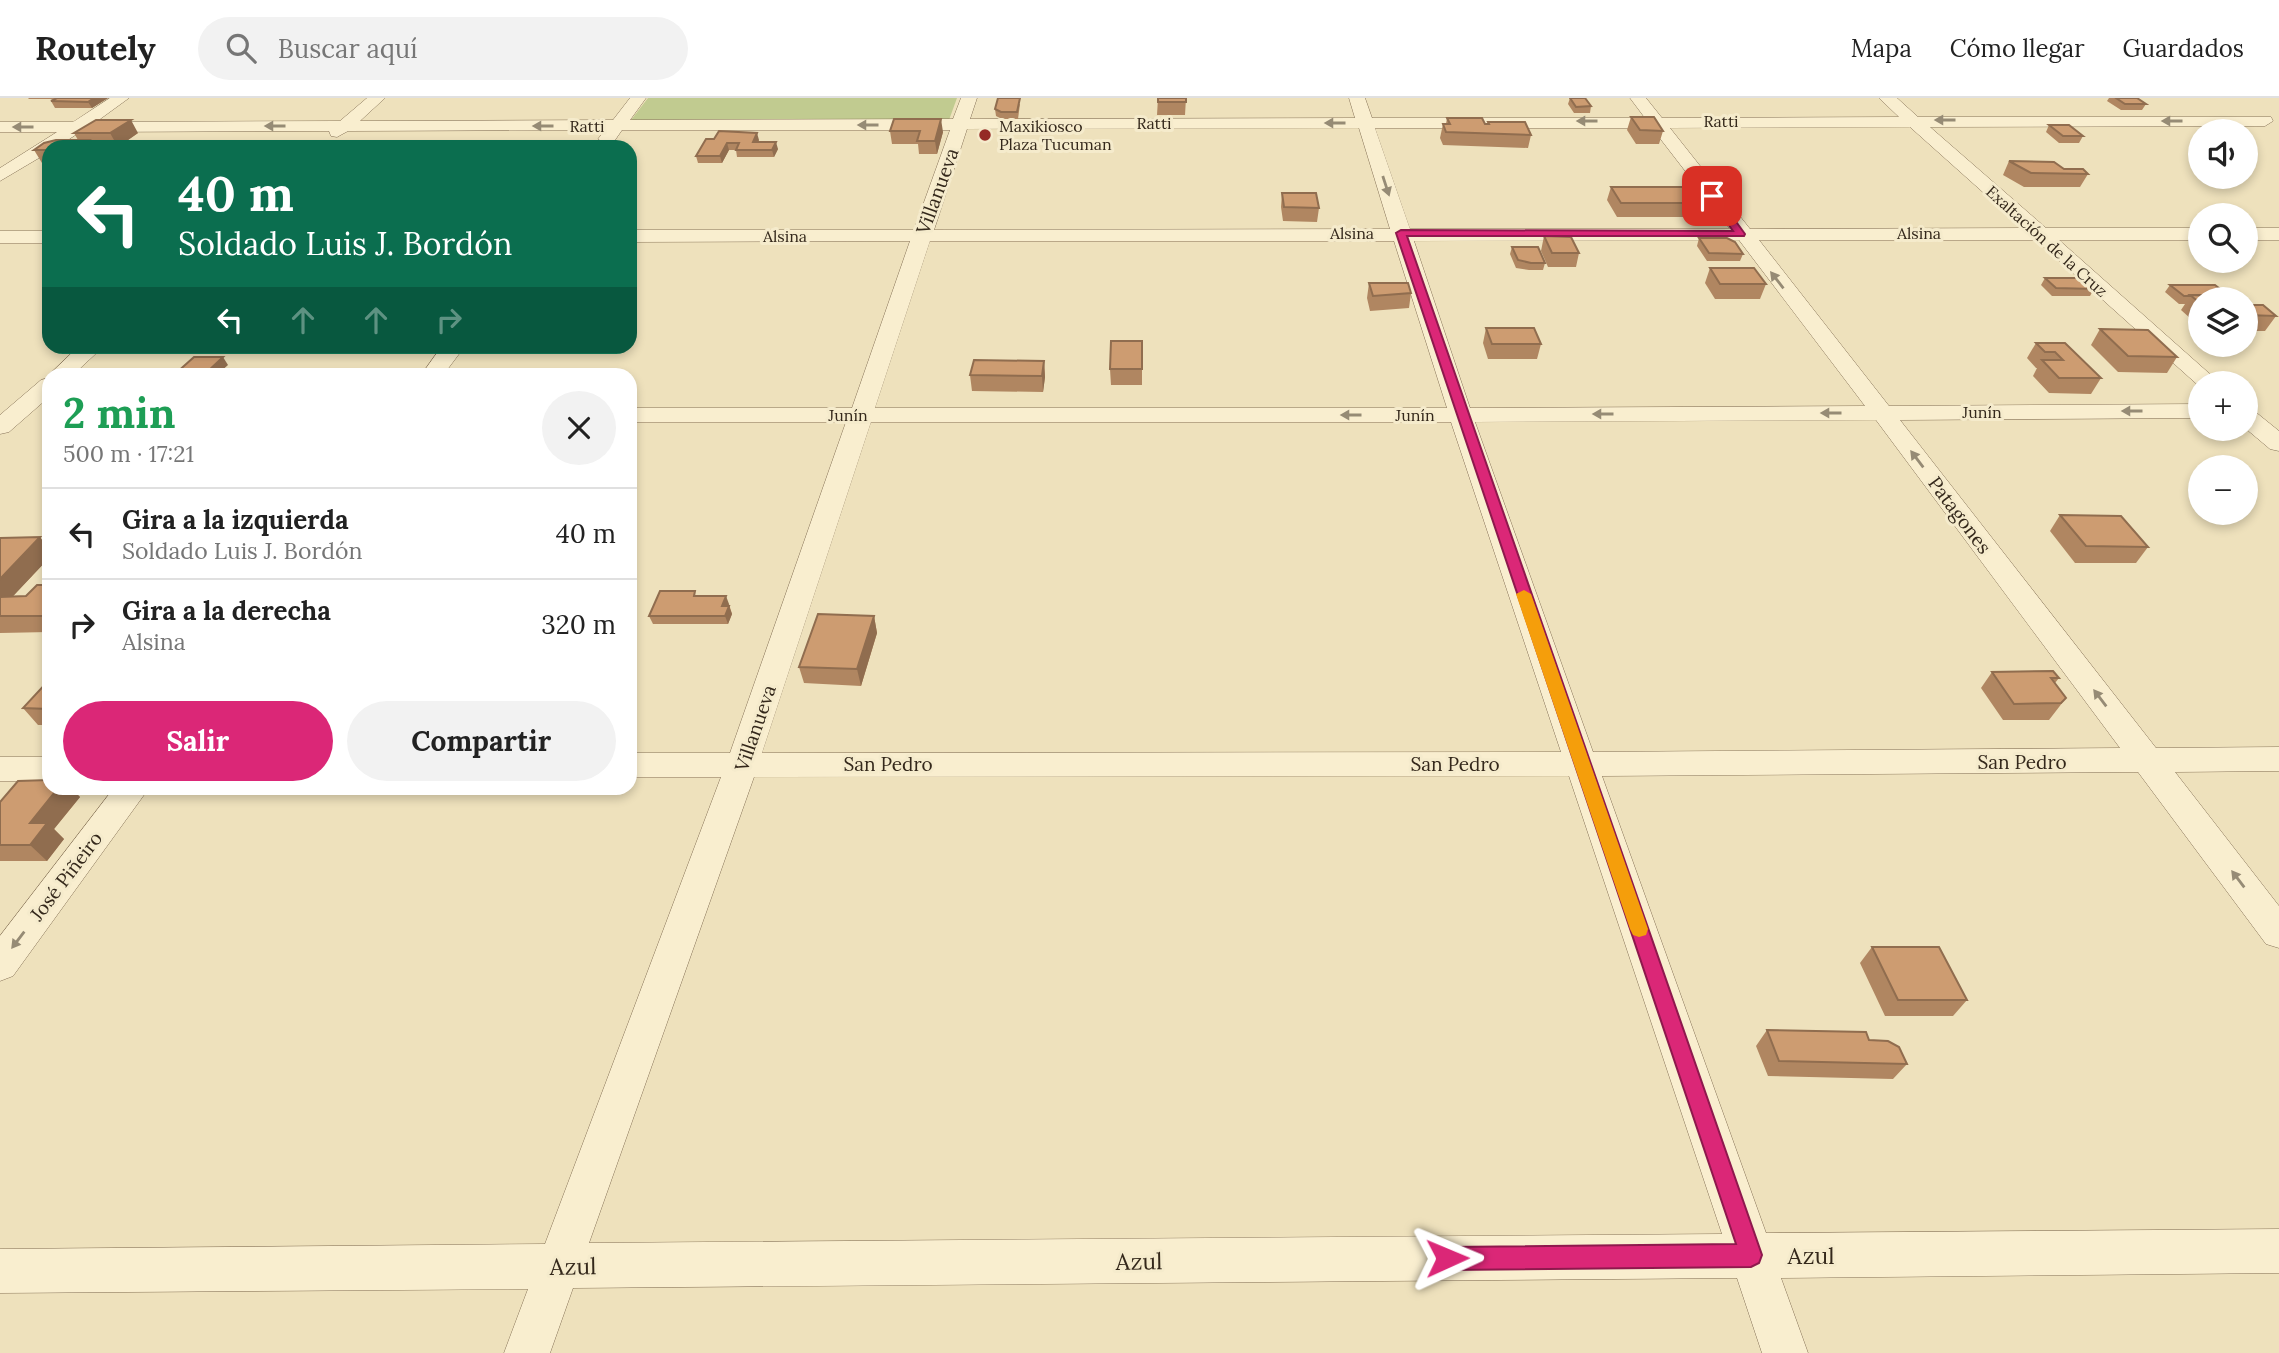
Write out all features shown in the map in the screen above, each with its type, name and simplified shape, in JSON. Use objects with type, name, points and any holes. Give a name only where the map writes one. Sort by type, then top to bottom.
[{"type":"street","points":[[57,140],[121,98]]},
{"type":"street","points":[[328,140],[377,98]]},
{"type":"street","points":[[606,140],[638,98]]},
{"type":"street","name":"Villanueva","points":[[527,1353],[561,1266],[742,764],[969,98]]},
{"type":"street","points":[[1357,98],[1461,415],[1785,1353]]},
{"type":"street","name":"Patagones","points":[[1638,98],[1741,234],[1882,412],[2279,933]]},
{"type":"street","name":"Exaltación de la Cruz","points":[[1886,98],[2195,371]]},
{"type":"street","points":[[2236,104],[2272,125]]},
{"type":"street","name":"Ratti","points":[[0,127],[1912,120],[2272,125]]},
{"type":"street","points":[[0,176],[42,149]]},
{"type":"street","name":"Alsina","points":[[637,236],[2188,234]]},
{"type":"street","points":[[2258,234],[2279,234]]},
{"type":"street","points":[[0,237],[42,237]]},
{"type":"street","points":[[68,368],[84,354]]},
{"type":"street","points":[[5,419],[42,390]]},
{"type":"street","points":[[2258,412],[2279,410]]},
{"type":"street","name":"Junín","points":[[637,415],[1461,415],[2188,411]]},
{"type":"street","points":[[5,419],[42,416]]},
{"type":"street","points":[[2258,425],[2279,444]]},
{"type":"street","name":"San Pedro","points":[[637,765],[1583,764],[2279,759]]},
{"type":"street","points":[[0,769],[42,769]]},
{"type":"street","name":"José Piñeiro","points":[[0,965],[127,795]]},
{"type":"street","name":"Azul","points":[[0,1271],[2279,1251]]},
{"type":"green space","points":[[648,98],[957,98],[949,120],[631,120]]},
{"type":"building","points":[[57,98],[94,98],[88,102],[51,101]]},
{"type":"building","points":[[998,98],[1020,98],[1017,112],[1001,112],[995,109]]},
{"type":"building","points":[[1158,98],[1186,98],[1186,102],[1158,102]]},
{"type":"building","points":[[1570,98],[1585,98],[1591,106],[1576,107]]},
{"type":"building","points":[[2116,98],[2137,98],[2146,104],[2125,104]]},
{"type":"building","points":[[1631,117],[1654,117],[1663,131],[1640,130]]},
{"type":"building","points":[[1447,118],[1482,118],[1485,124],[1525,122],[1531,135],[1446,132],[1443,124],[1450,124]]},
{"type":"building","points":[[894,119],[941,119],[935,141],[917,141],[920,131],[890,131]]},
{"type":"building","points":[[96,120],[131,120],[110,133],[74,133]]},
{"type":"building","points":[[2049,125],[2069,125],[2083,136],[2063,136]]},
{"type":"building","points":[[719,131],[757,133],[753,142],[776,142],[772,150],[736,150],[739,143],[727,143],[720,156],[696,156],[706,139],[714,139]]},
{"type":"building","points":[[2009,161],[2054,162],[2064,169],[2083,169],[2088,174],[2031,173]]},
{"type":"building","points":[[1611,187],[1701,187],[1712,203],[1621,203]]},
{"type":"building","points":[[1282,193],[1316,193],[1319,208],[1284,207]]},
{"type":"building","points":[[1544,236],[1571,237],[1579,253],[1552,253]]},
{"type":"building","points":[[1699,238],[1727,238],[1735,242],[1743,254],[1709,253]]},
{"type":"building","points":[[1512,247],[1538,247],[1545,263],[1518,260]]},
{"type":"building","points":[[1710,268],[1754,268],[1766,284],[1720,284]]},
{"type":"building","points":[[2045,278],[2082,278],[2094,289],[2056,288]]},
{"type":"building","points":[[1369,283],[1408,283],[1411,293],[1373,296]]},
{"type":"building","points":[[2170,285],[2218,287],[2188,287],[2188,296]]},
{"type":"building","points":[[2258,305],[2263,305],[2276,316],[2258,315]]},
{"type":"building","points":[[1486,328],[1534,328],[1541,344],[1492,344]]},
{"type":"building","points":[[2100,329],[2148,330],[2177,357],[2128,356]]},
{"type":"building","points":[[1111,341],[1142,341],[1142,369],[1110,369]]},
{"type":"building","points":[[2036,343],[2065,343],[2101,378],[2059,378],[2042,360],[2063,360],[2055,352],[2045,352]]},
{"type":"building","points":[[194,357],[223,357],[211,368],[182,368]]},
{"type":"building","points":[[974,360],[1044,361],[1042,376],[970,375]]},
{"type":"building","points":[[2060,515],[2121,516],[2148,547],[2086,546]]},
{"type":"building","points":[[40,537],[0,579],[0,538]]},
{"type":"building","points":[[37,585],[42,585],[42,616],[0,616],[0,597],[26,596]]},
{"type":"building","points":[[660,591],[695,591],[694,596],[726,596],[722,606],[729,606],[725,616],[649,616]]},
{"type":"building","points":[[818,614],[874,616],[857,669],[799,667]]},
{"type":"building","points":[[2053,671],[2059,678],[2051,678],[2066,698],[2061,703],[2014,704],[1992,672]]},
{"type":"building","points":[[42,688],[42,709],[23,708]]},
{"type":"building","points":[[42,780],[42,795],[52,795],[30,823],[47,823],[30,845],[0,845],[0,802],[18,781]]},
{"type":"building","points":[[1872,947],[1939,947],[1967,1000],[1898,1000]]},
{"type":"building","points":[[1767,1030],[1866,1032],[1869,1040],[1888,1041],[1899,1047],[1907,1064],[1779,1061]]},
{"type":"slow traffic","points":[[1524,594],[1639,929]]},
{"type":"place","name":"Maxikiosco Plaza Tucuman","points":[[985,135]]},
{"type":"route","points":[[1447,1258],[1751,1255],[1461,415],[1401,233],[1741,234],[1712,196]]}]
